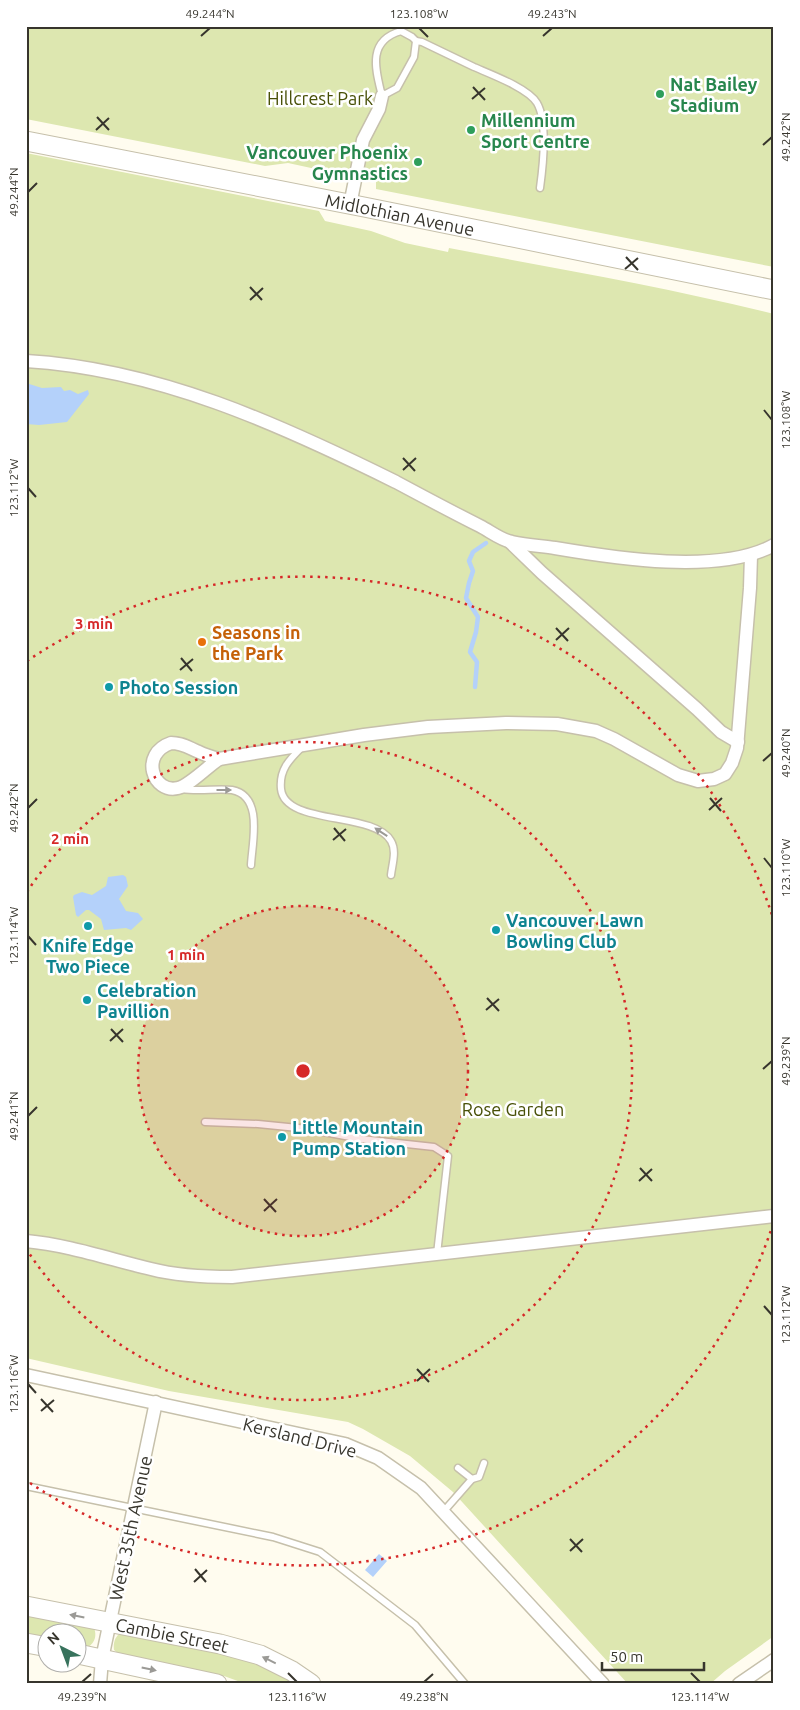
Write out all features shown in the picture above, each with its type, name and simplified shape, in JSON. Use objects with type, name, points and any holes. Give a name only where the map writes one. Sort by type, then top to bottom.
[{"type":"street","points":[[350,204],[363,140],[379,109],[382,96]]},
{"type":"street","name":"Midlothian Avenue","points":[[26,141],[350,204],[774,290]]},
{"type":"street","points":[[26,361],[68,365],[126,375],[185,391],[234,409],[280,427],[358,464],[510,542],[542,573],[721,732],[738,742]]},
{"type":"street","points":[[510,542],[631,559],[706,561],[751,554],[774,545]]},
{"type":"street","points":[[219,759],[190,783],[176,789],[168,788],[161,784],[153,771],[152,764],[154,756],[164,745],[171,743],[179,743],[202,754],[219,759],[364,734],[506,723],[558,724],[596,731],[678,775],[698,781],[714,779],[725,774],[732,763],[738,742],[751,554]]},
{"type":"street","points":[[26,1241],[49,1244],[152,1270],[194,1277],[232,1278],[774,1216]]},
{"type":"street","name":"Kersland Drive","points":[[26,1375],[345,1444],[378,1458],[422,1488],[603,1684]]},
{"type":"street","name":"West 35th Avenue","points":[[100,1684],[102,1659],[156,1402]]},
{"type":"street","name":"Cambie Street","points":[[26,1606],[220,1644],[260,1655],[292,1671],[311,1684]]},
{"type":"street","points":[[88,1656],[217,1684]]},
{"type":"street","points":[[739,1684],[774,1660]]},
{"type":"lane","points":[[416,41],[414,57],[397,88],[382,96],[375,65],[375,56],[387,37],[401,31],[416,41],[502,78],[532,97],[537,103],[542,117],[544,150],[540,188]]},
{"type":"lane","points":[[306,744],[288,761],[282,771],[280,781],[282,793],[287,802],[300,809],[374,828],[386,834],[392,842],[394,853],[391,875]]},
{"type":"lane","points":[[176,789],[196,791],[234,790],[245,798],[255,816],[251,865]]},
{"type":"lane","points":[[205,1122],[258,1124],[308,1129],[361,1139],[434,1147],[448,1156],[436,1254]]},
{"type":"lane","points":[[444,1511],[472,1478],[479,1477],[484,1462]]},
{"type":"lane","points":[[458,1468],[472,1478]]},
{"type":"lane","points":[[26,1486],[273,1537],[320,1552],[415,1625],[465,1684]]},
{"type":"green space","name":"Hillcrest Park","points":[[26,26],[774,26],[774,267],[376,189],[376,182],[288,163],[265,166],[26,119]]},
{"type":"green space","name":"Rose Garden","points":[[26,153],[319,211],[325,221],[371,231],[405,243],[448,252],[449,248],[612,279],[774,314],[774,1636],[710,1684],[628,1684],[453,1492],[410,1456],[363,1429],[348,1422],[169,1391],[26,1358]]},
{"type":"green space","points":[[26,1613],[67,1622],[38,1622],[38,1637],[26,1634]]},
{"type":"green space","points":[[88,1627],[94,1628],[95,1639],[88,1647]]},
{"type":"green space","points":[[121,1633],[232,1656],[252,1662],[296,1684],[246,1684],[224,1676],[119,1654],[114,1650],[114,1645],[116,1638]]},
{"type":"water","points":[[26,383],[42,388],[61,387],[64,391],[70,390],[78,394],[88,390],[89,394],[67,422],[39,425],[26,424]]},
{"type":"water","points":[[123,875],[126,877],[128,886],[119,899],[126,911],[138,913],[143,919],[131,930],[126,928],[104,930],[101,919],[89,910],[86,910],[78,917],[76,915],[74,895],[82,892],[92,895],[106,886],[108,877]]},
{"type":"water","points":[[379,1554],[387,1561],[373,1577],[365,1570]]},
{"type":"waterway","points":[[475,687],[477,662],[470,652],[478,617],[466,598],[473,571],[469,561],[473,552],[486,543]]},
{"type":"place","name":"Nat Bailey Stadium","points":[[660,94]]},
{"type":"place","name":"Millennium Sport Centre","points":[[471,130]]},
{"type":"place","name":"Vancouver Phoenix Gymnastics","points":[[418,162]]},
{"type":"place","name":"Seasons in the Park","points":[[202,642]]},
{"type":"place","name":"Photo Session","points":[[109,687]]},
{"type":"place","name":"Knife Edge Two Piece","points":[[88,926]]},
{"type":"place","name":"Vancouver Lawn Bowling Club","points":[[496,930]]},
{"type":"place","name":"Celebration Pavillion","points":[[87,1000]]},
{"type":"place","name":"Little Mountain Pump Station","points":[[282,1137]]}]
